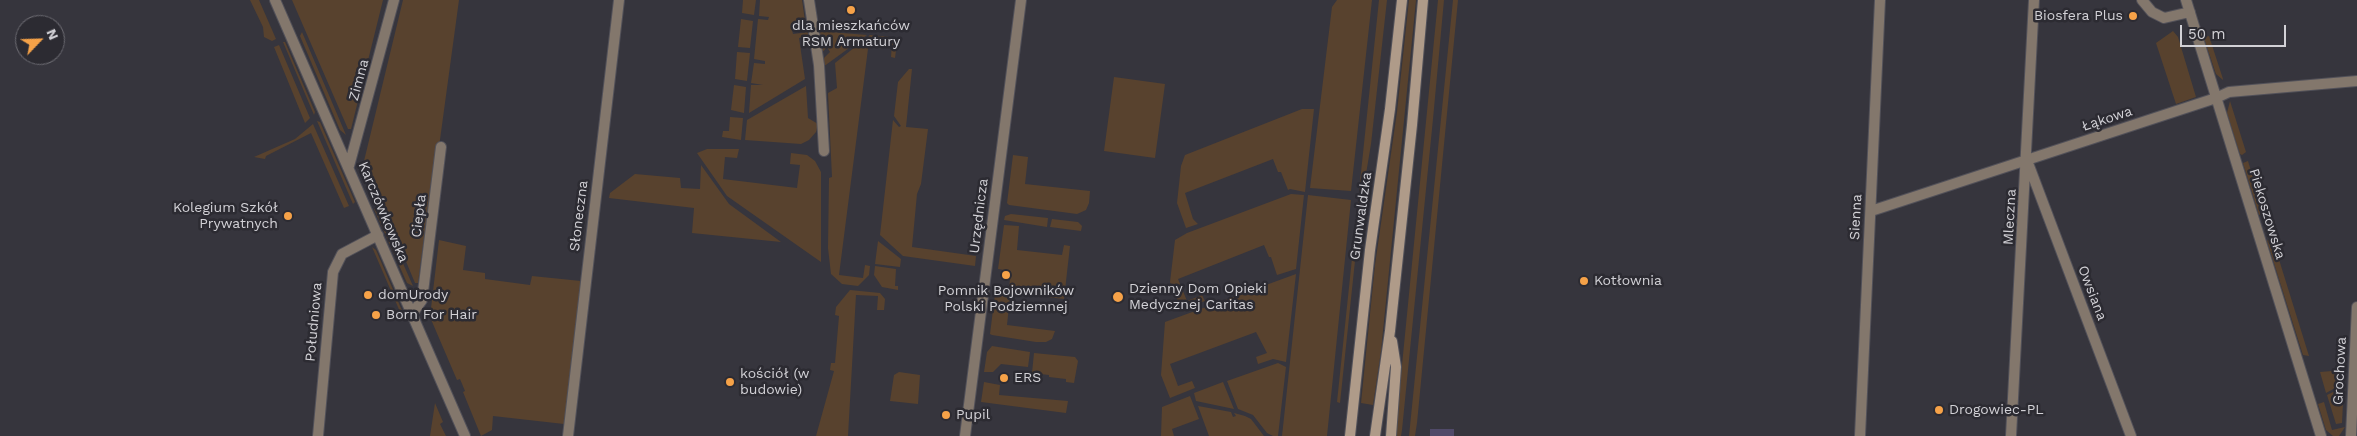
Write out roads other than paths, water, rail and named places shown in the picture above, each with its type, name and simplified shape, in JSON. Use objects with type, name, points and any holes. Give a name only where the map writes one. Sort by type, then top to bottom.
[{"type":"main road","name":"Grunwaldzka","points":[[1350,436],[1370,250],[1389,114],[1402,0]]},
{"type":"main road","points":[[1375,436],[1390,330],[1423,0]]},
{"type":"main road","points":[[1390,330],[1396,367],[1391,436]]},
{"type":"street","name":"Karczówkowska","points":[[275,0],[349,166],[465,436]]},
{"type":"street","name":"Zimna","points":[[349,166],[394,0]]},
{"type":"street","name":"Słoneczna","points":[[568,436],[619,0]]},
{"type":"street","points":[[809,0],[819,65],[824,151]]},
{"type":"street","name":"Urzędnicza","points":[[965,436],[1021,0]]},
{"type":"street","name":"Sienna","points":[[1860,436],[1880,0]]},
{"type":"street","name":"Mleczna","points":[[2011,436],[2034,0]]},
{"type":"street","points":[[2142,0],[2152,12],[2164,18],[2190,12]]},
{"type":"street","name":"Piekoszowska","points":[[2186,0],[2321,436]]},
{"type":"street","name":"Łąkowa","points":[[1870,211],[2216,98],[2229,92],[2357,81]]},
{"type":"street","name":"Ciepła","points":[[412,314],[422,300],[441,147]]},
{"type":"street","name":"Owsiana","points":[[2026,160],[2131,436]]},
{"type":"street","name":"Południowa","points":[[318,436],[333,272],[342,254],[378,235]]},
{"type":"street","name":"Grochowa","points":[[2351,436],[2357,307]]},
{"type":"place","name":"dla mieszkańców RSM Armatury","points":[[851,10]]},
{"type":"place","name":"Biosfera Plus","points":[[2133,16]]},
{"type":"place","name":"Kolegium Szkół Prywatnych","points":[[288,216]]},
{"type":"place","name":"Pomnik Bojowników Polski Podziemnej","points":[[1006,275]]},
{"type":"place","name":"Kotłownia","points":[[1584,281]]},
{"type":"place","name":"domUrody","points":[[368,295]]},
{"type":"place","name":"Dzienny Dom Opieki Medycznej Caritas","points":[[1118,297]]},
{"type":"place","name":"Born For Hair","points":[[376,315]]},
{"type":"place","name":"ERS","points":[[1004,378]]},
{"type":"place","name":"kościół (w budowie)","points":[[730,382]]},
{"type":"place","name":"Drogowiec-PL","points":[[1939,410]]},
{"type":"place","name":"Pupil","points":[[946,415]]}]
